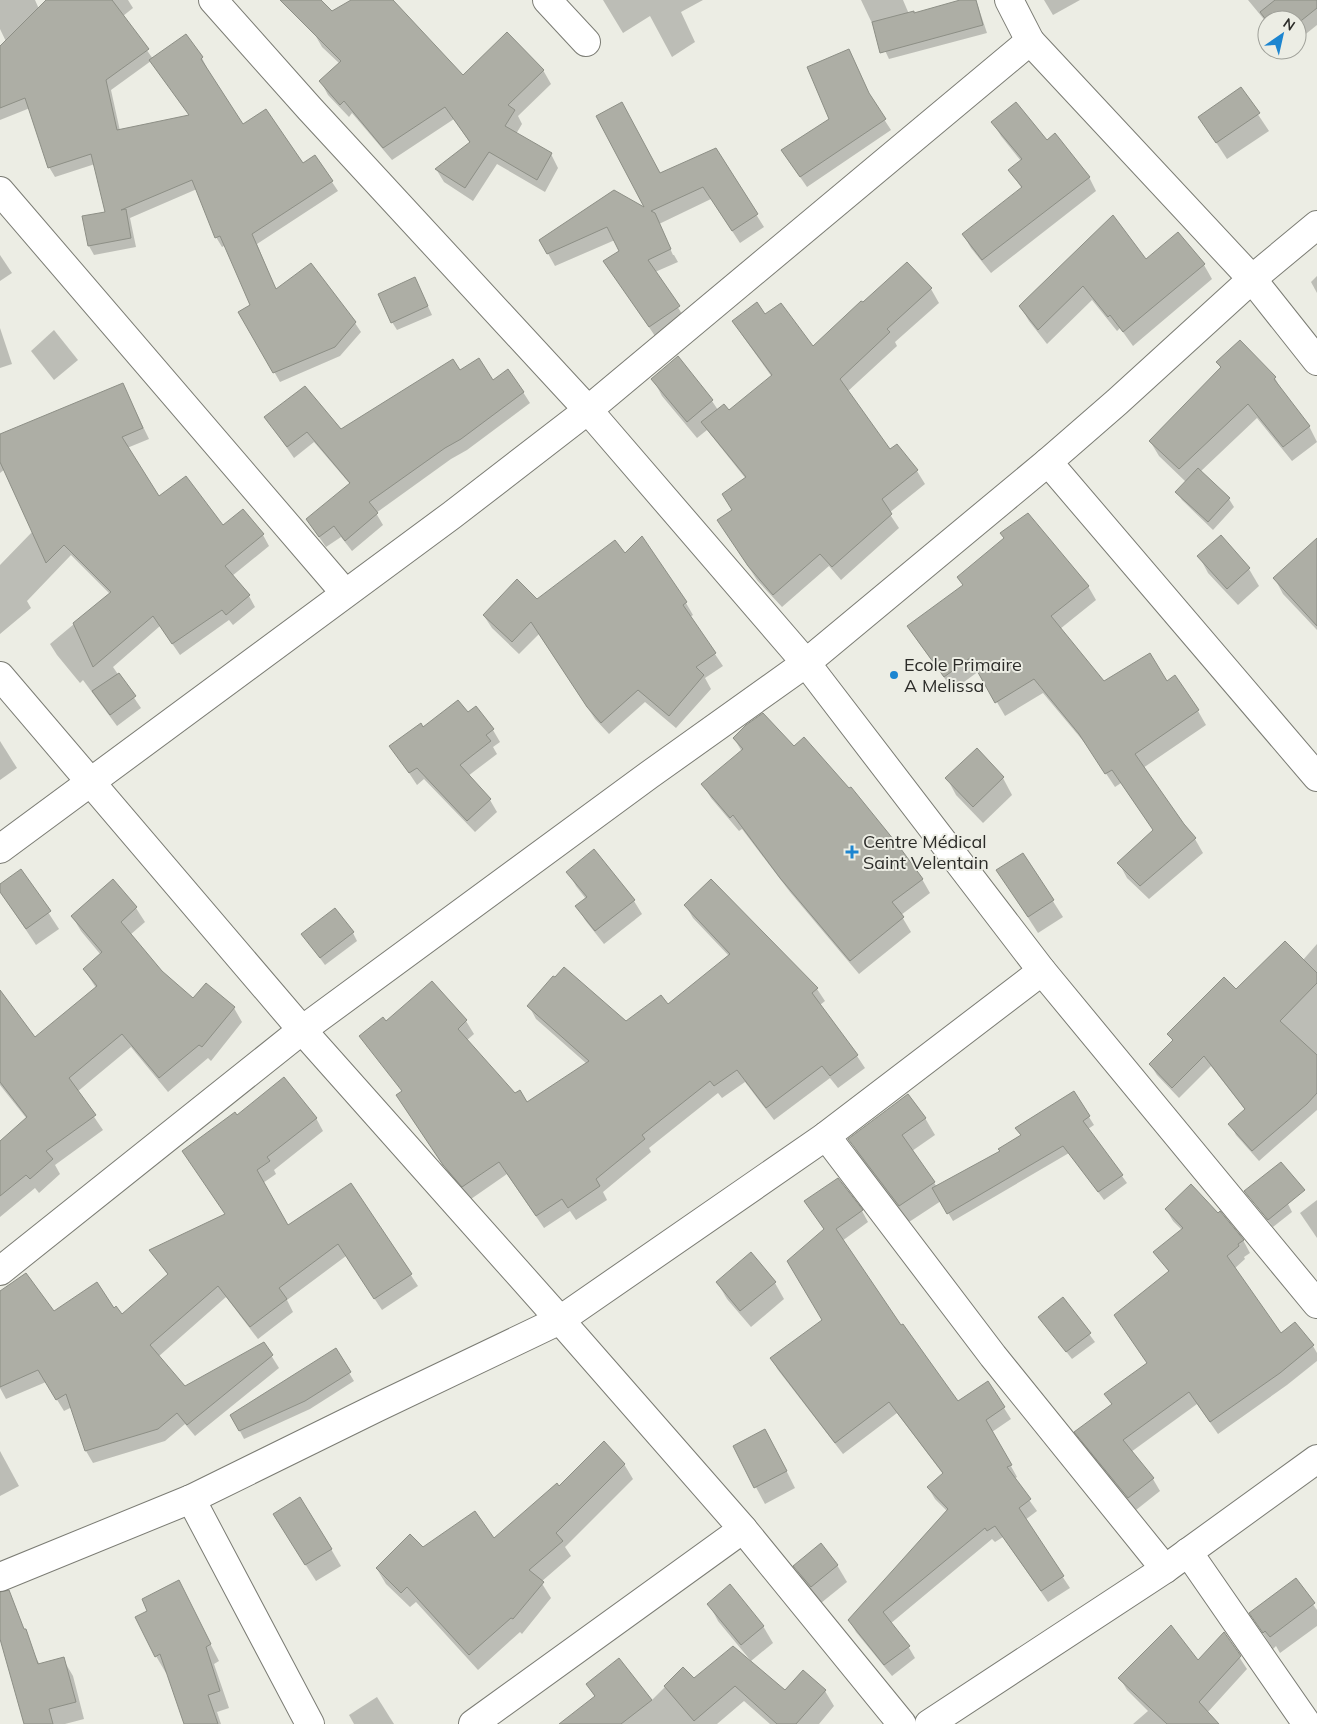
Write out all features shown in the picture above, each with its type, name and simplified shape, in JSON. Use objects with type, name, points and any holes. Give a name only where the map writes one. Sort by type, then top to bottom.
[{"type":"street","points":[[212,0],[588,410],[806,663],[1042,971],[1317,1304]]},
{"type":"street","points":[[547,0],[586,42]]},
{"type":"street","points":[[1009,0],[1030,40],[1252,279],[1317,361]]},
{"type":"street","points":[[0,849],[91,783],[235,673],[452,515],[588,410],[1030,40]]},
{"type":"street","points":[[0,191],[345,593]]},
{"type":"street","points":[[0,1271],[302,1030],[632,787],[806,663],[1048,462],[1252,279],[1317,225]]},
{"type":"street","points":[[1048,462],[1317,778]]},
{"type":"street","points":[[0,676],[302,1030],[743,1529],[902,1724]]},
{"type":"street","points":[[0,1577],[191,1499],[560,1320],[826,1136],[1042,971]]},
{"type":"street","points":[[826,1136],[993,1356],[1165,1569]]},
{"type":"street","points":[[929,1724],[1165,1569],[1317,1459]]},
{"type":"street","points":[[191,1499],[310,1724]]},
{"type":"street","points":[[472,1724],[743,1529]]},
{"type":"street","points":[[1188,1552],[1307,1724]]},
{"type":"building","points":[[46,0],[112,0],[149,49],[106,80],[117,130],[189,115],[149,60],[186,34],[203,57],[201,59],[243,124],[266,109],[303,163],[315,155],[333,181],[252,234],[276,289],[311,263],[356,322],[335,347],[273,373],[238,312],[250,305],[220,236],[215,238],[192,180],[121,210],[126,209],[131,238],[88,246],[82,216],[105,212],[91,154],[48,168],[25,98],[0,108],[0,46]]},
{"type":"building","points":[[280,0],[321,0],[332,11],[351,0],[393,0],[463,75],[507,32],[544,70],[508,105],[515,110],[505,126],[552,153],[537,180],[489,152],[465,188],[435,169],[470,142],[445,107],[383,148],[344,101],[340,105],[319,81],[341,61]]},
{"type":"building","points":[[960,0],[976,0],[983,25],[880,53],[872,22]]},
{"type":"building","points":[[1275,0],[1317,0],[1317,8],[1307,16],[1307,10],[1262,10]]},
{"type":"building","points":[[849,49],[869,93],[886,119],[800,177],[781,150],[829,119],[807,67]]},
{"type":"building","points":[[1241,87],[1260,113],[1216,143],[1198,117]]},
{"type":"building","points":[[622,102],[660,173],[716,148],[758,214],[732,231],[703,187],[651,211],[655,213],[671,249],[648,260],[680,306],[649,327],[603,261],[619,251],[607,227],[547,254],[539,240],[614,190],[644,207],[596,116]]},
{"type":"building","points":[[1016,102],[1047,140],[1055,133],[1090,177],[982,260],[962,234],[1022,187],[1008,170],[1022,159],[991,122]]},
{"type":"building","points":[[1113,215],[1146,259],[1178,232],[1205,264],[1123,332],[1083,286],[1038,330],[1019,306]]},
{"type":"building","points":[[907,262],[932,288],[887,329],[890,332],[840,379],[890,449],[897,444],[918,470],[882,499],[892,514],[832,567],[820,554],[773,595],[748,566],[717,520],[732,510],[722,494],[746,477],[701,422],[724,404],[729,410],[772,375],[732,321],[757,302],[765,314],[781,303],[813,346],[861,301],[863,302]]},
{"type":"building","points":[[415,277],[428,306],[391,323],[378,294]]},
{"type":"building","points":[[1240,340],[1276,377],[1274,379],[1310,426],[1283,447],[1248,404],[1179,469],[1149,441],[1221,367],[1216,362]]},
{"type":"building","points":[[678,356],[713,400],[687,422],[651,379]]},
{"type":"building","points":[[479,358],[493,380],[508,369],[524,392],[461,439],[445,448],[369,502],[378,513],[345,541],[334,526],[319,537],[306,519],[350,483],[307,432],[287,447],[264,417],[305,386],[341,429],[453,359],[460,370]]},
{"type":"building","points":[[123,383],[143,428],[122,437],[159,496],[186,476],[223,525],[243,509],[264,534],[225,566],[250,595],[226,615],[222,610],[172,644],[153,616],[93,667],[73,623],[111,592],[64,545],[46,563],[0,462],[0,434]]},
{"type":"building","points":[[1198,468],[1230,498],[1208,522],[1175,492]]},
{"type":"building","points":[[1028,513],[1089,586],[1051,616],[1104,681],[1150,653],[1167,681],[1175,675],[1199,710],[1135,754],[1196,838],[1140,886],[1117,863],[1153,830],[1112,770],[1105,774],[1079,734],[1034,679],[995,703],[970,658],[944,677],[907,626],[963,585],[957,577],[1004,538],[1000,533]]},
{"type":"building","points":[[1221,535],[1250,568],[1227,589],[1197,556]]},
{"type":"building","points":[[642,536],[687,602],[683,605],[716,653],[696,667],[704,675],[669,716],[638,690],[601,723],[587,707],[531,622],[512,642],[483,615],[517,579],[537,599],[615,540],[625,553]]},
{"type":"building","points":[[1317,538],[1317,626],[1273,578]]},
{"type":"building","points":[[119,673],[136,696],[110,715],[92,691]]},
{"type":"building","points":[[458,700],[468,712],[476,706],[494,729],[486,735],[491,741],[460,765],[491,799],[467,821],[417,768],[409,773],[389,746],[421,723],[423,727]]},
{"type":"building","points":[[763,713],[794,746],[804,737],[849,788],[851,787],[923,879],[892,902],[904,917],[850,961],[780,878],[733,815],[730,818],[701,784],[743,749],[733,738],[746,725]]},
{"type":"building","points":[[977,748],[1004,777],[973,807],[945,778]]},
{"type":"building","points":[[594,849],[635,900],[595,931],[575,906],[587,897],[566,872]]},
{"type":"building","points":[[1023,853],[1054,900],[1028,917],[996,870]]},
{"type":"building","points":[[21,869],[51,911],[26,929],[0,892],[0,884]]},
{"type":"building","points":[[113,879],[137,907],[121,922],[162,971],[193,998],[206,983],[235,1007],[202,1047],[199,1045],[159,1078],[122,1034],[69,1078],[96,1115],[46,1151],[53,1159],[30,1179],[26,1175],[0,1196],[0,1141],[27,1117],[0,1082],[0,990],[35,1037],[97,986],[83,969],[102,952],[71,916]]},
{"type":"building","points":[[711,879],[818,988],[812,993],[858,1055],[830,1076],[822,1066],[766,1108],[737,1070],[714,1086],[710,1081],[642,1135],[645,1139],[596,1179],[600,1186],[568,1208],[562,1199],[536,1216],[499,1162],[462,1187],[443,1165],[396,1095],[402,1091],[359,1036],[383,1017],[386,1021],[432,981],[467,1020],[458,1029],[515,1093],[520,1090],[527,1102],[589,1061],[527,1006],[553,976],[555,977],[564,967],[626,1021],[661,995],[668,1004],[730,954],[684,905]]},
{"type":"building","points":[[335,908],[354,932],[320,958],[301,934]]},
{"type":"building","points":[[1285,941],[1317,973],[1317,983],[1280,1021],[1317,1055],[1317,1093],[1307,1104],[1252,1151],[1228,1124],[1245,1109],[1204,1056],[1172,1088],[1149,1064],[1173,1040],[1167,1034],[1224,977],[1236,989]]},
{"type":"building","points":[[284,1077],[317,1118],[267,1157],[270,1161],[257,1170],[288,1225],[351,1183],[412,1274],[374,1299],[338,1244],[279,1288],[287,1299],[250,1327],[218,1286],[150,1345],[185,1386],[264,1342],[273,1355],[187,1425],[177,1413],[158,1429],[85,1451],[66,1394],[56,1400],[38,1370],[0,1387],[0,1291],[26,1273],[54,1311],[97,1282],[114,1308],[116,1306],[122,1314],[168,1274],[149,1250],[225,1214],[182,1151],[235,1112],[237,1115]]},
{"type":"building","points":[[1074,1091],[1090,1116],[1083,1121],[1123,1175],[1098,1192],[1063,1146],[947,1214],[932,1188],[1000,1151],[998,1149],[1021,1135],[1015,1128]]},
{"type":"building","points":[[908,1094],[926,1118],[902,1135],[935,1182],[899,1206],[848,1139]]},
{"type":"building","points":[[1281,1162],[1305,1190],[1268,1220],[1244,1191]]},
{"type":"building","points":[[838,1178],[863,1210],[836,1229],[901,1325],[903,1324],[958,1401],[988,1381],[1005,1407],[986,1420],[1012,1465],[1007,1467],[1031,1499],[1019,1508],[1064,1576],[1041,1591],[995,1526],[987,1531],[985,1528],[883,1612],[910,1646],[884,1665],[848,1620],[948,1509],[927,1487],[943,1473],[889,1402],[835,1443],[770,1358],[822,1320],[787,1261],[824,1229],[804,1201]]},
{"type":"building","points":[[1191,1184],[1218,1213],[1220,1211],[1244,1240],[1227,1256],[1281,1333],[1295,1322],[1314,1345],[1280,1373],[1210,1422],[1189,1392],[1123,1440],[1154,1478],[1128,1498],[1074,1432],[1112,1404],[1104,1394],[1147,1363],[1114,1315],[1169,1271],[1153,1252],[1183,1228],[1165,1209]]},
{"type":"building","points":[[751,1252],[776,1282],[740,1311],[716,1282]]},
{"type":"building","points":[[1063,1297],[1091,1333],[1066,1352],[1038,1317]]},
{"type":"building","points":[[336,1348],[351,1372],[305,1401],[239,1431],[230,1415]]},
{"type":"building","points":[[765,1429],[787,1471],[754,1488],[733,1446]]},
{"type":"building","points":[[604,1441],[625,1464],[556,1533],[563,1541],[529,1570],[544,1582],[513,1619],[511,1618],[469,1655],[407,1587],[401,1593],[376,1568],[410,1534],[423,1547],[475,1511],[494,1538],[557,1483],[559,1486]]},
{"type":"building","points":[[300,1497],[332,1549],[305,1565],[273,1514]]},
{"type":"building","points":[[821,1543],[838,1565],[811,1587],[793,1566]]},
{"type":"building","points":[[1296,1578],[1315,1603],[1270,1637],[1265,1631],[1263,1633],[1249,1613]]},
{"type":"building","points":[[179,1580],[211,1644],[206,1647],[220,1691],[208,1695],[218,1724],[184,1724],[160,1654],[155,1657],[135,1617],[147,1611],[142,1599]]},
{"type":"building","points":[[730,1584],[764,1626],[741,1645],[707,1604]]},
{"type":"building","points":[[9,1590],[24,1629],[26,1629],[38,1664],[64,1657],[76,1702],[49,1709],[53,1724],[24,1724],[0,1639],[0,1592]]},
{"type":"building","points":[[1171,1625],[1198,1660],[1224,1632],[1241,1656],[1199,1702],[1219,1724],[1167,1724],[1118,1678]]},
{"type":"building","points":[[733,1646],[785,1690],[803,1670],[826,1690],[796,1724],[777,1724],[735,1686],[694,1721],[664,1686],[683,1667],[694,1678]]},
{"type":"building","points":[[619,1658],[652,1700],[621,1724],[559,1724],[595,1696],[586,1684]]},
{"type":"place","name":"Ecole Primaire A Melissa","points":[[894,675]]},
{"type":"place","name":"Centre Médical Saint Velentain","points":[[852,852]]}]
